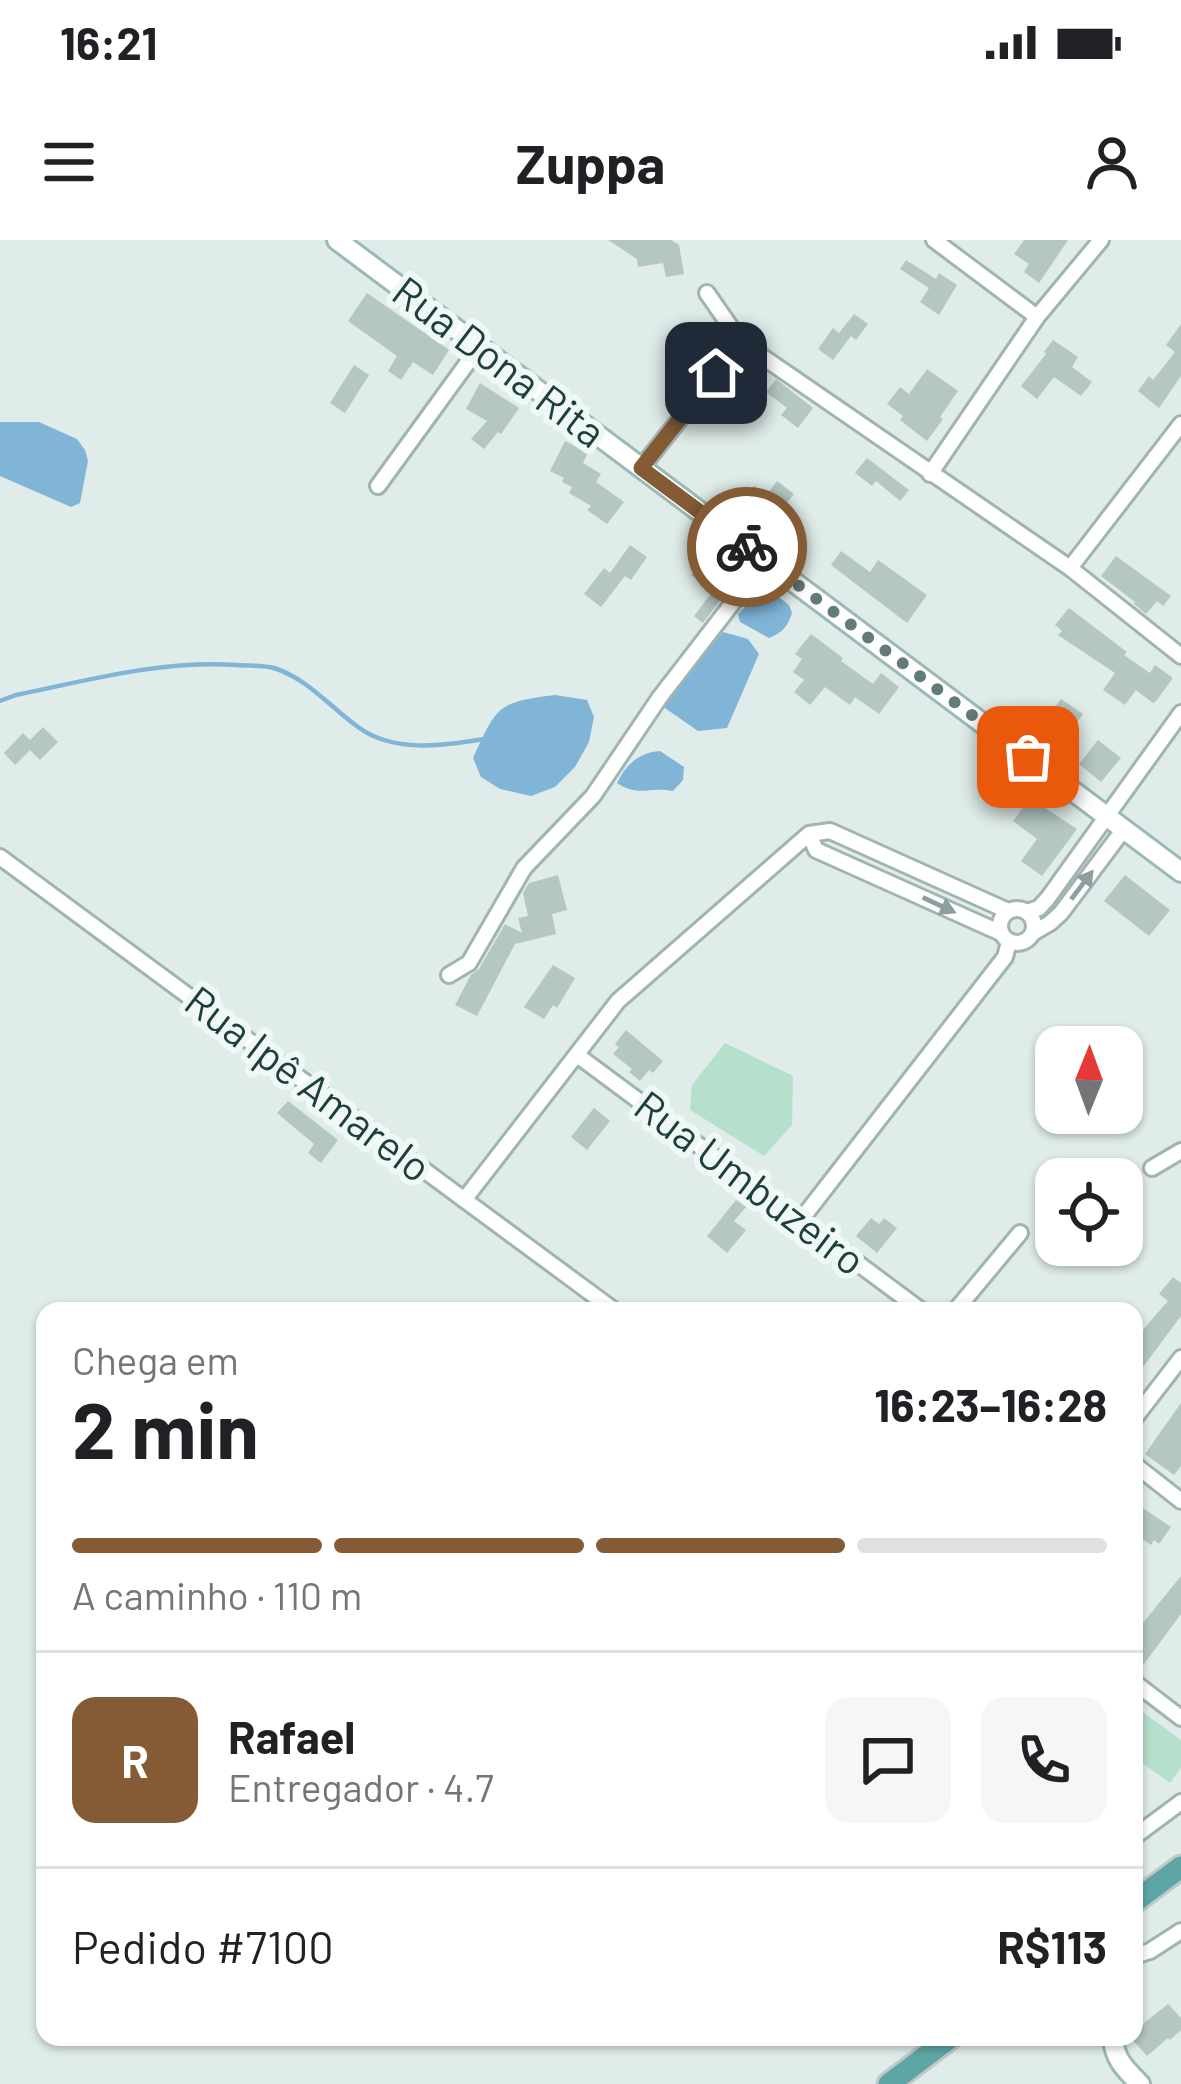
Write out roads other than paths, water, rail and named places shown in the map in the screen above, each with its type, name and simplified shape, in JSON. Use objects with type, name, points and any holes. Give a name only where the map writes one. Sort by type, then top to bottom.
[{"type":"main road","name":"Rua Dona Rita","points":[[337,240],[1181,872]]},
{"type":"main road","points":[[1143,1896],[1181,1867]]},
{"type":"main road","points":[[889,2084],[939,2046]]},
{"type":"main road","points":[[1114,2046],[1119,2062],[1140,2084]]},
{"type":"street","points":[[934,240],[1037,317]]},
{"type":"street","points":[[930,474],[1037,317],[1101,240]]},
{"type":"street","points":[[707,293],[741,342],[1070,568],[1181,656]]},
{"type":"street","points":[[641,468],[741,342]]},
{"type":"street","points":[[378,486],[479,346]]},
{"type":"street","points":[[1070,568],[1181,424]]},
{"type":"street","points":[[449,975],[469,963],[524,868],[592,796],[765,561]]},
{"type":"street","points":[[1027,912],[1048,898],[1181,712]]},
{"type":"street","points":[[809,833],[816,850],[1021,943],[1061,913],[1124,829]]},
{"type":"street","points":[[464,1200],[618,1001],[809,833],[830,831],[1008,911],[1021,909],[1034,923],[1033,933]]},
{"type":"street","points":[[877,876],[889,856]]},
{"type":"street","name":"Rua Ipê Amarelo","points":[[0,857],[603,1302]]},
{"type":"street","points":[[800,1221],[1005,957],[1000,921],[1008,911]]},
{"type":"street","name":"Rua Umbuzeiro","points":[[577,1055],[910,1302]]},
{"type":"street","points":[[1152,1168],[1181,1151]]},
{"type":"street","points":[[962,1302],[1020,1233]]},
{"type":"street","points":[[1143,1408],[1181,1358]]},
{"type":"street","points":[[1143,1471],[1181,1501]]},
{"type":"street","points":[[1143,1689],[1181,1718]]},
{"type":"street","points":[[1143,1830],[1181,1802]]},
{"type":"street","points":[[1143,1954],[1181,1931]]},
{"type":"water","points":[[0,422],[39,422],[77,439],[88,461],[80,503],[71,507],[0,476]]},
{"type":"water","points":[[767,588],[792,613],[784,628],[769,638],[740,622],[738,614]]},
{"type":"water","points":[[723,632],[748,639],[759,654],[727,728],[698,731],[662,706]]},
{"type":"water","points":[[555,695],[587,700],[594,717],[589,742],[575,767],[555,787],[531,796],[500,789],[481,777],[473,758],[501,710]]},
{"type":"water","points":[[660,751],[684,767],[683,780],[673,791],[638,791],[617,783],[634,761]]},
{"type":"waterway","points":[[0,701],[153,668],[261,666],[298,679],[358,727],[387,741],[435,745],[484,739]]}]
